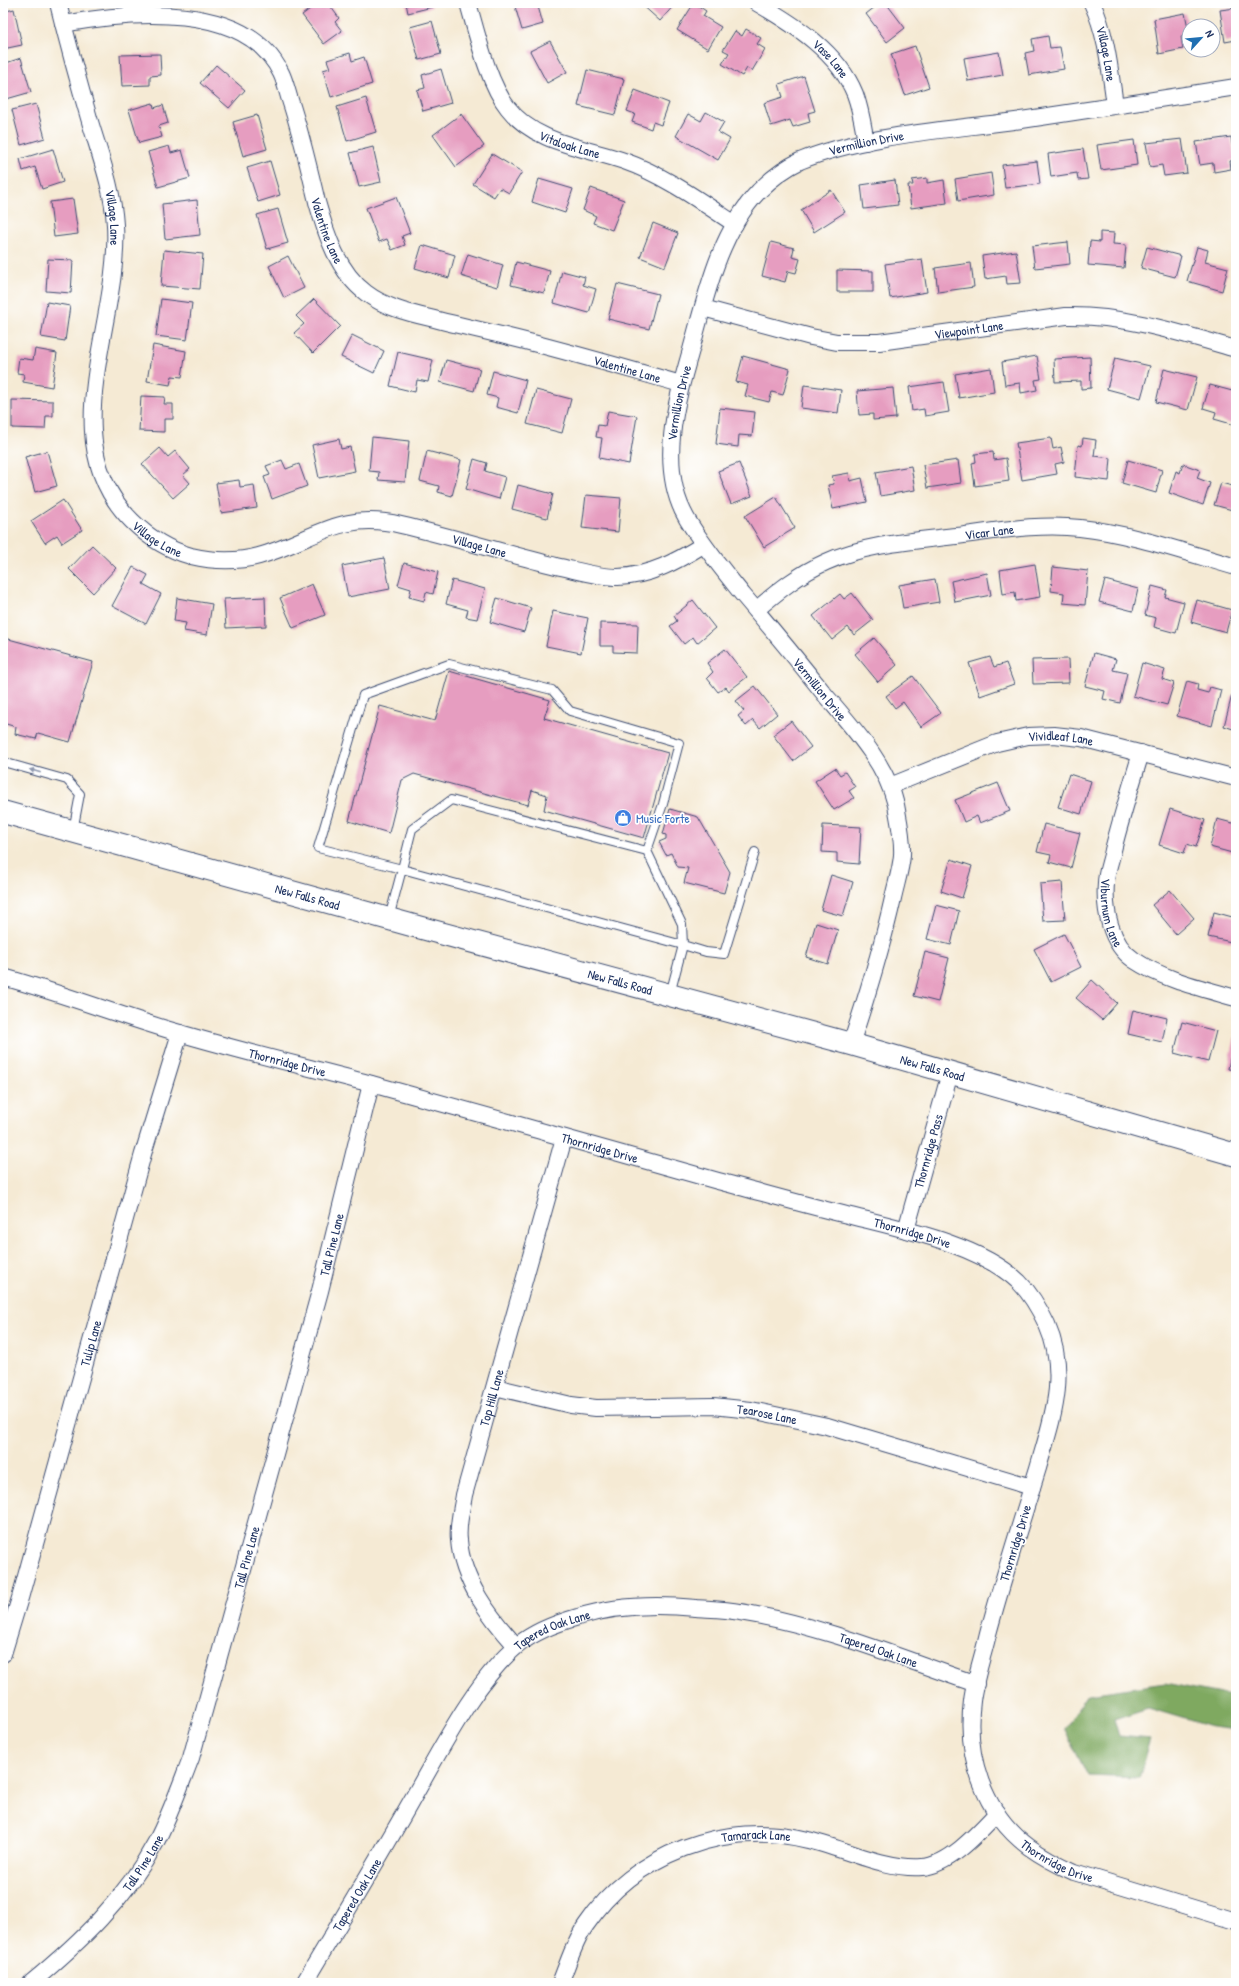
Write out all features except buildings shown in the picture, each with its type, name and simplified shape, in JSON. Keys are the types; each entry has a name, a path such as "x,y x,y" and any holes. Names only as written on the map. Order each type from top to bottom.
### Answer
{"main road":[{"name":"New Falls Road","path":"3,812 389,919 851,1044 1236,1155"}],"street":[{"name":"Village Lane","path":"58,3 108,181 115,226 111,294 93,398 92,437 101,476 109,493 123,512 140,529 162,544 191,556 215,560 237,560 259,556 326,528 345,523 363,521 395,523 545,563 593,574 617,577 655,570 678,560 703,545"},
{"name":"Vitaloak Lane","path":"468,3 486,62 498,93 516,118 529,128 548,138 624,161 658,177 735,224"},
{"name":"Vase Lane","path":"757,3 815,42 837,65 845,76 854,94 861,113 866,142"},
{"name":"Village Lane","path":"1092,3 1106,47 1115,105"},
{"name":"Valentine Lane","path":"63,24 129,14 160,14 202,19 223,24 242,33 257,42 269,54 281,73 297,121 323,222 336,254 348,275 366,293 401,310 550,347 681,384"},
{"name":"Vermillion Drive","path":"851,1044 871,983 902,856 901,833 890,786 886,775 873,755 839,711 703,545 684,514 677,495 672,466 672,437 676,406 703,308 720,255 735,224 745,208 760,190 791,166 829,152 866,142 1236,87"},
{"name":"Viewpoint Lane","path":"703,308 811,337 837,342 879,342 1066,316 1083,316 1110,318 1152,326 1236,349"},
{"name":"Vicar Lane","path":"756,610 797,578 827,562 865,550 907,542 1009,529 1055,526 1081,528 1119,535 1236,567"},
{"name":"Vividleaf Lane","path":"890,786 990,745 1028,736 1054,735 1081,738 1236,778"},
{"name":"Viburnum Lane","path":"1141,754 1106,881 1106,905 1109,922 1118,942 1133,960 1156,973 1174,980 1236,998"},
{"name":"Thornridge Drive","path":"3,977 180,1033 371,1084 788,1200 942,1240 1000,1268 1019,1282 1030,1295 1042,1314 1051,1336 1057,1358 1059,1376 1051,1423 995,1608 972,1704 971,1736 974,1764 980,1783 997,1813 1016,1836 1029,1847 1053,1862 1074,1872 1236,1921"},
{"name":"Tulip Lane","path":"3,1654 20,1598 143,1154 180,1033"},
{"name":"Thornridge Pass","path":"906,1230 950,1073"},
{"name":"Tall Pine Lane","path":"31,1983 69,1951 102,1919 123,1894 156,1842 173,1806 191,1758 320,1291 371,1084"},
{"name":"Top Hill Lane","path":"516,1646 486,1608 472,1585 461,1557 458,1539 464,1495 564,1138"},
{"name":"Tearose Lane","path":"495,1387 571,1405 596,1408 713,1406 751,1410 827,1426 1032,1487"},
{"name":"Tapered Oak Lane","path":"304,1983 450,1735 479,1689 516,1646 527,1638 559,1623 596,1612 631,1606 675,1606 738,1611 781,1620 853,1641 976,1684"},
{"name":"Tamarack Lane","path":"560,1983 578,1939 586,1925 604,1902 635,1873 672,1853 698,1843 727,1836 754,1833 779,1834 808,1839 878,1861 904,1866 922,1867 936,1864 948,1858 977,1834 997,1813"}],"lane":[{"path":"670,995 683,945 682,924 648,851 663,804 679,743 570,711 552,690 449,664 363,695 318,848 402,869 683,945 706,952 724,954 755,852"},
{"path":"3,762 67,780 80,794 72,831"},
{"path":"389,919 412,829 451,800 648,851"}],"green space":[{"path":"1165,1683 1236,1697 1236,1730 1212,1727 1148,1708 1114,1719 1119,1736 1151,1739 1139,1778 1088,1776 1064,1729 1088,1694"}],"place":[{"name":"Music Forte","path":"623,818"}]}
